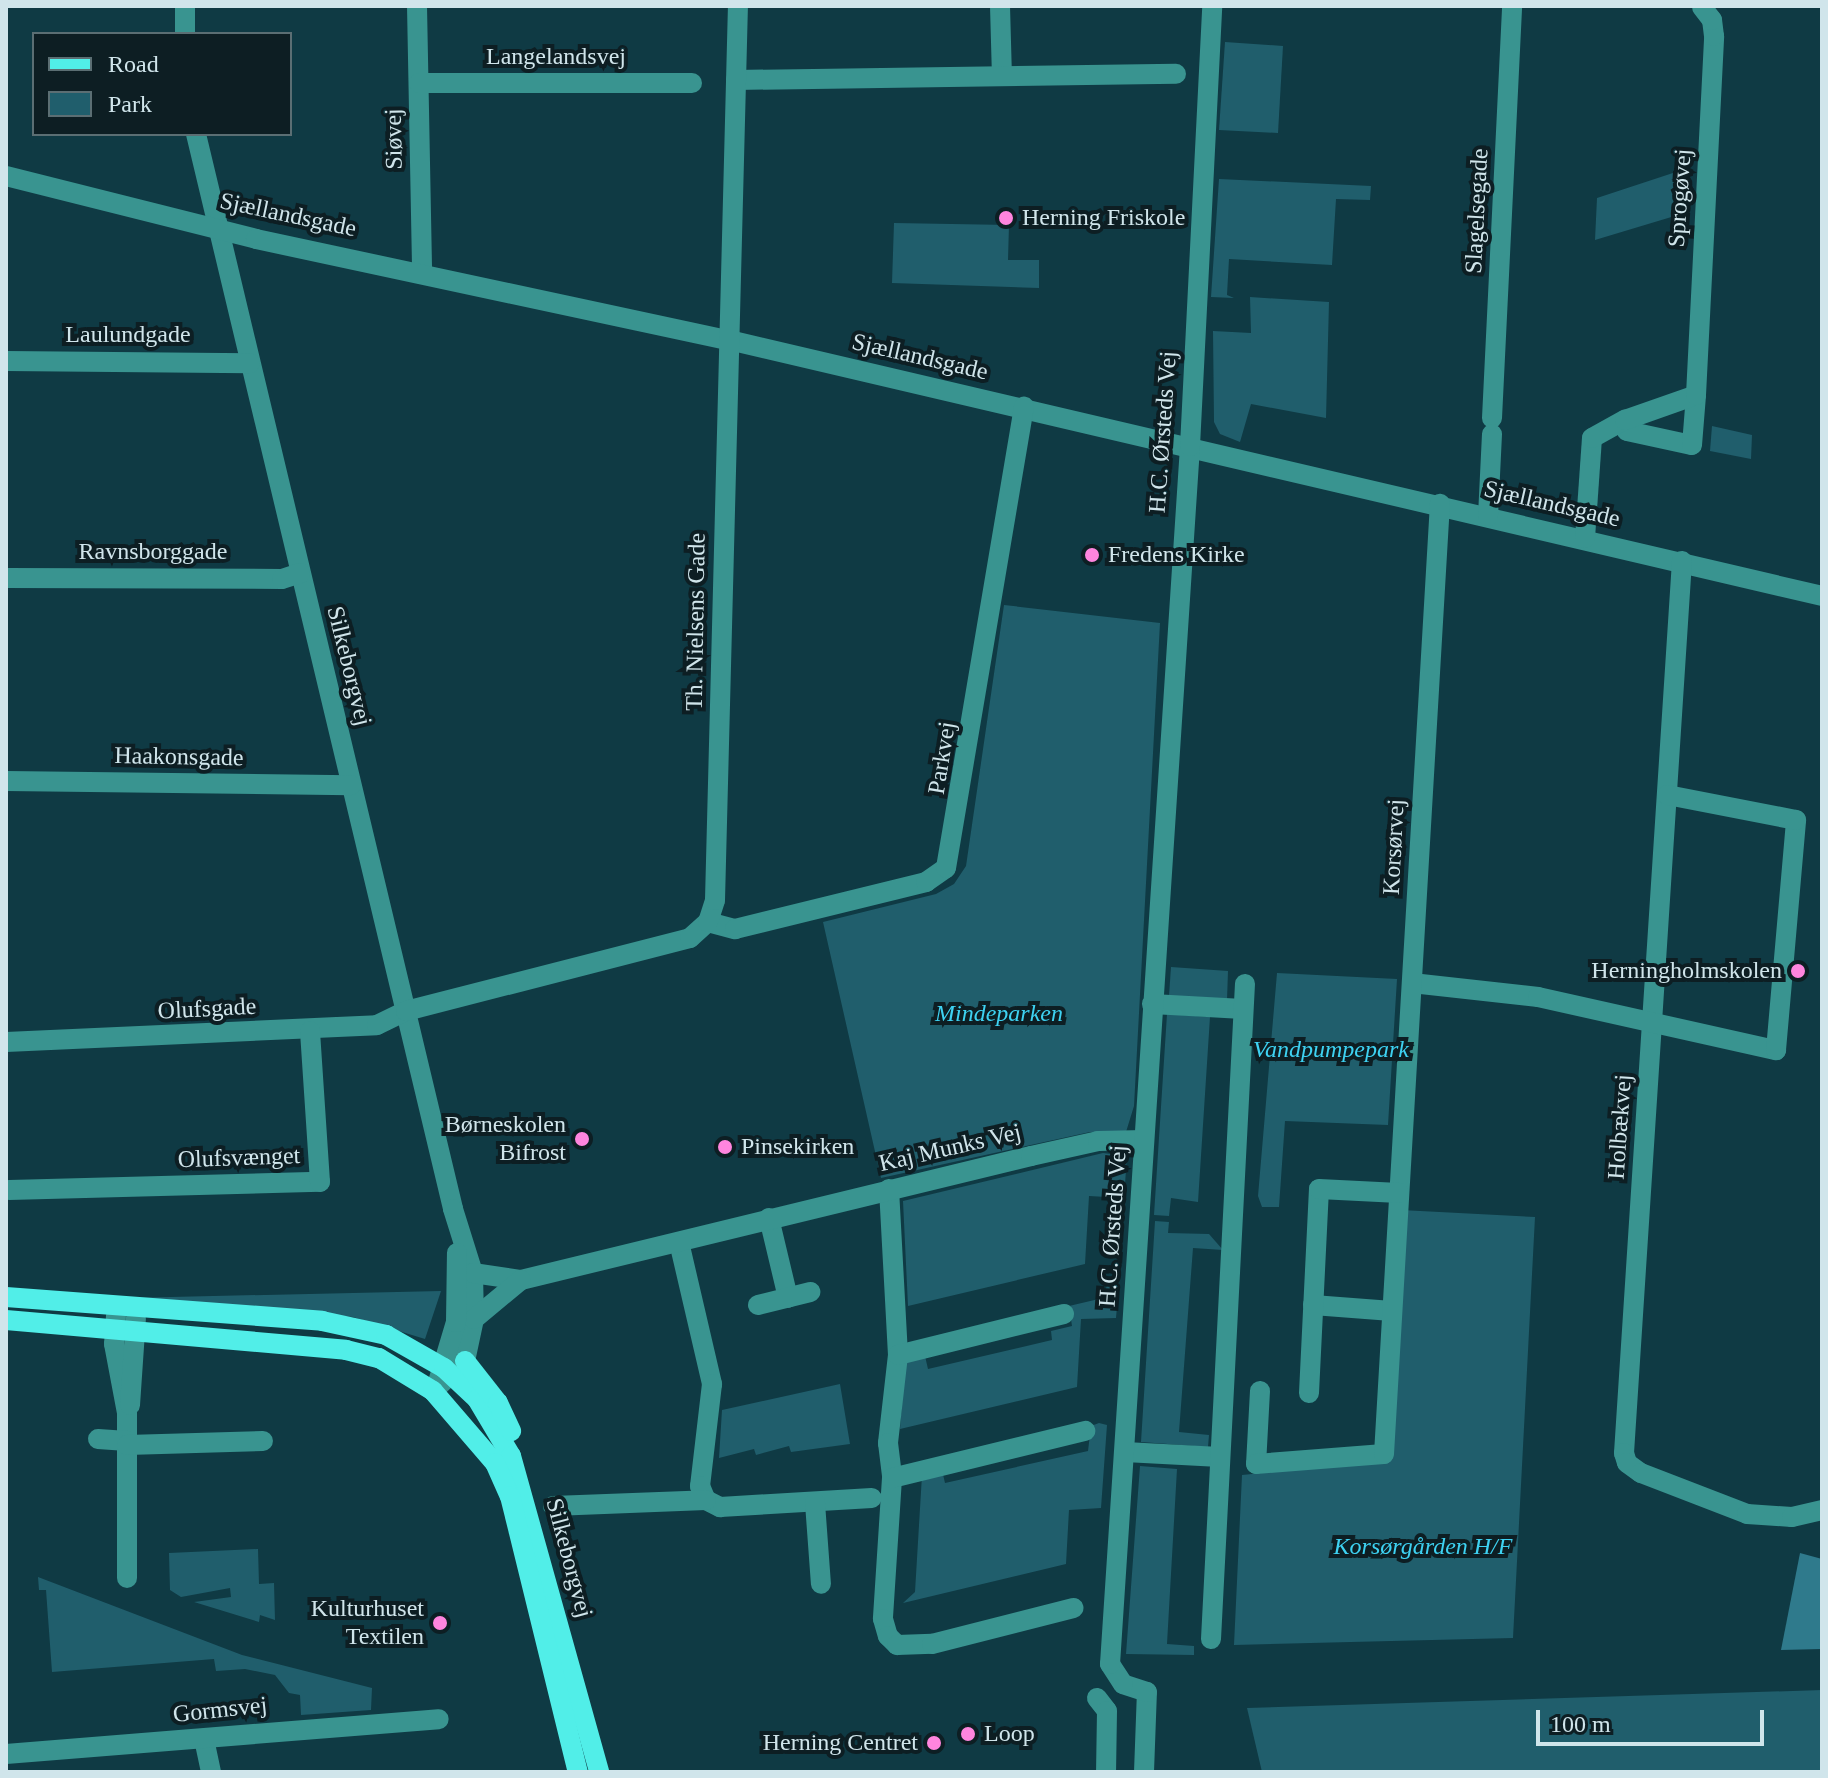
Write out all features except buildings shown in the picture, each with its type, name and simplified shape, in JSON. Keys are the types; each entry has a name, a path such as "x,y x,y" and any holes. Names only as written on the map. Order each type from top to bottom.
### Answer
{"main road":[{"name":"Silkeborgvej","path":"6,1300 322,1321 386,1335 454,1368 509,1426 599,1772"},
{"name":"Silkeborgvej","path":"6,1300 126,1325 346,1350 379,1358 433,1391 495,1463 510,1496 578,1772"},
{"name":"Silkeborgvej","path":"6,1320 296,1327 322,1321"}],"street":[{"path":"185,6 185,32"},
{"name":"Siøvej","path":"417,6 422,271"},
{"name":"Th. Nielsens Gade","path":"708,922 715,900 738,6"},
{"path":"1000,6 1002,76"},
{"name":"H.C. Ørsteds Vej","path":"1144,1772 1147,1692 1123,1684 1110,1664 1190,446 1212,6"},
{"name":"Slagelsegade","path":"1488,516 1512,6"},
{"name":"Sprogøvej","path":"1625,420 1627,431 1692,445 1714,36 1712,20 1702,7"},
{"path":"736,80 1176,74"},
{"name":"Langelandsvej","path":"419,83 692,83"},
{"name":"Silkeborgvej","path":"196,136 453,1209 473,1273 474,1319 454,1368 433,1391"},
{"name":"Sjællandsgade","path":"6,176 216,227 1024,407 1822,596"},
{"name":"Laulundgade","path":"6,361 250,363"},
{"path":"1585,538 1592,438 1625,420 1696,395"},
{"name":"Parkvej","path":"708,922 735,929 926,882 946,868 1024,407"},
{"name":"Korsørvej","path":"1260,1391 1256,1464 1384,1454 1440,504"},
{"name":"Holbækvej","path":"1682,561 1627,1463 1747,1514 1782,1517 1822,1510"},
{"name":"Ravnsborggade","path":"6,578 282,579 300,573"},
{"name":"Haakonsgade","path":"6,781 351,785"},
{"path":"1412,983 1538,997 1776,1050 1796,820 1667,795"},
{"path":"406,1011 690,938 708,922"},
{"path":"1211,1639 1245,984"},
{"path":"1152,1004 1243,1009"},
{"name":"Olufsgade","path":"6,1042 310,1031 377,1025 406,1011"},
{"name":"Olufsvænget","path":"9,1190 320,1182 310,1031"},
{"name":"Kaj Munks Vej","path":"473,1273 521,1280 1098,1141 1144,1140"},
{"path":"889,1189 898,1355 888,1443 892,1478 883,1619 897,1645 932,1644 1073,1608"},
{"path":"1309,1393 1319,1189 1399,1193"},
{"name":"Silkeborgvej","path":"453,1209 460,1292 454,1368"},
{"path":"769,1218 788,1298"},
{"path":"679,1242 712,1384 700,1486 706,1500"},
{"name":"Kaj Munks Vej","path":"474,1319 521,1280"},
{"path":"758,1305 810,1292"},
{"path":"1313,1305 1392,1311"},
{"name":"H.C. Ørsteds Vej","path":"898,1355 1064,1314"},
{"path":"126,1325 127,1578"},
{"path":"892,1478 1085,1431"},
{"path":"98,1439 127,1443 263,1441"},
{"path":"1125,1452 1220,1457"},
{"path":"553,1506 706,1500 720,1507 872,1498"},
{"path":"815,1503 821,1584"},
{"path":"1097,1698 1107,1711 1106,1772"},
{"name":"Gormsvej","path":"6,1754 439,1719"},
{"path":"204,1739 211,1772"}],"green space":[{"path":"1225,42 1283,46 1278,133 1219,130"},
{"path":"1679,171 1682,210 1688,212 1595,240 1597,198"},
{"path":"1219,179 1371,186 1370,200 1336,199 1332,265 1229,259 1227,295 1234,298 1211,297"},
{"path":"894,223 1009,225 1008,260 1039,260 1039,288 892,283"},
{"path":"1250,297 1329,302 1326,418 1251,404 1240,442 1220,434 1214,422 1213,331 1251,333"},
{"path":"1712,426 1752,435 1751,459 1710,451"},
{"name":"Mindeparken","path":"1004,605 1160,623 1134,1106 1126,1132 1090,1132 881,1178 823,922 936,894 954,884 966,866"},
{"path":"1171,967 1228,971 1227,1000 1169,996"},
{"name":"Vandpumpepark","path":"1277,973 1397,979 1388,1125 1285,1121 1279,1207 1262,1207 1258,1196"},
{"path":"1167,1014 1210,1017 1198,1202 1171,1198 1169,1216 1154,1215"},
{"path":"1103,1153 1127,1156 1124,1198 1089,1196 1085,1264 908,1306 903,1201"},
{"name":"Korsørgården H/F","path":"1401,1210 1535,1217 1513,1638 1234,1645 1242,1475 1390,1460"},
{"path":"1155,1221 1169,1222 1168,1233 1209,1234 1223,1250 1193,1248 1179,1432 1209,1435 1208,1447 1141,1442"},
{"path":"1108,1282 1119,1283 1116,1318 1081,1319 1077,1387 900,1429 905,1362 925,1356 928,1369 1052,1340 1051,1331 1072,1326 1069,1306 1103,1298"},
{"path":"441,1291 425,1339 353,1317 127,1298"},
{"path":"840,1384 850,1444 791,1452 789,1446 756,1455 754,1449 719,1458 722,1410"},
{"path":"1099,1423 1107,1425 1101,1508 1069,1510 1066,1564 903,1603 915,1592 922,1475 942,1470 945,1483 1088,1451 1091,1426"},
{"path":"1140,1466 1177,1469 1167,1644 1194,1646 1194,1655 1126,1654"},
{"path":"258,1549 259,1584 274,1583 275,1620 260,1615 259,1622 194,1602 231,1597 230,1588 181,1597 170,1590 169,1553"},
{"path":"38,1577 242,1655 372,1688 371,1710 301,1715 300,1695 289,1693 275,1675 245,1669 216,1671 214,1659 52,1672 46,1590 39,1590"},
{"path":"1822,1690 1822,1772 1262,1772 1247,1708"}],"shaded area":[{"path":"1800,1553 1822,1559 1822,1649 1781,1650"}],"place":[{"name":"Herning Friskole","path":"1006,218"},
{"name":"Fredens Kirke","path":"1092,555"},
{"name":"Herningholmskolen","path":"1798,971"},
{"name":"Børneskolen Bifrost","path":"582,1139"},
{"name":"Pinsekirken","path":"725,1147"},
{"name":"Kulturhuset Textilen","path":"440,1623"},
{"name":"Loop","path":"968,1734"},
{"name":"Herning Centret","path":"934,1743"}]}
